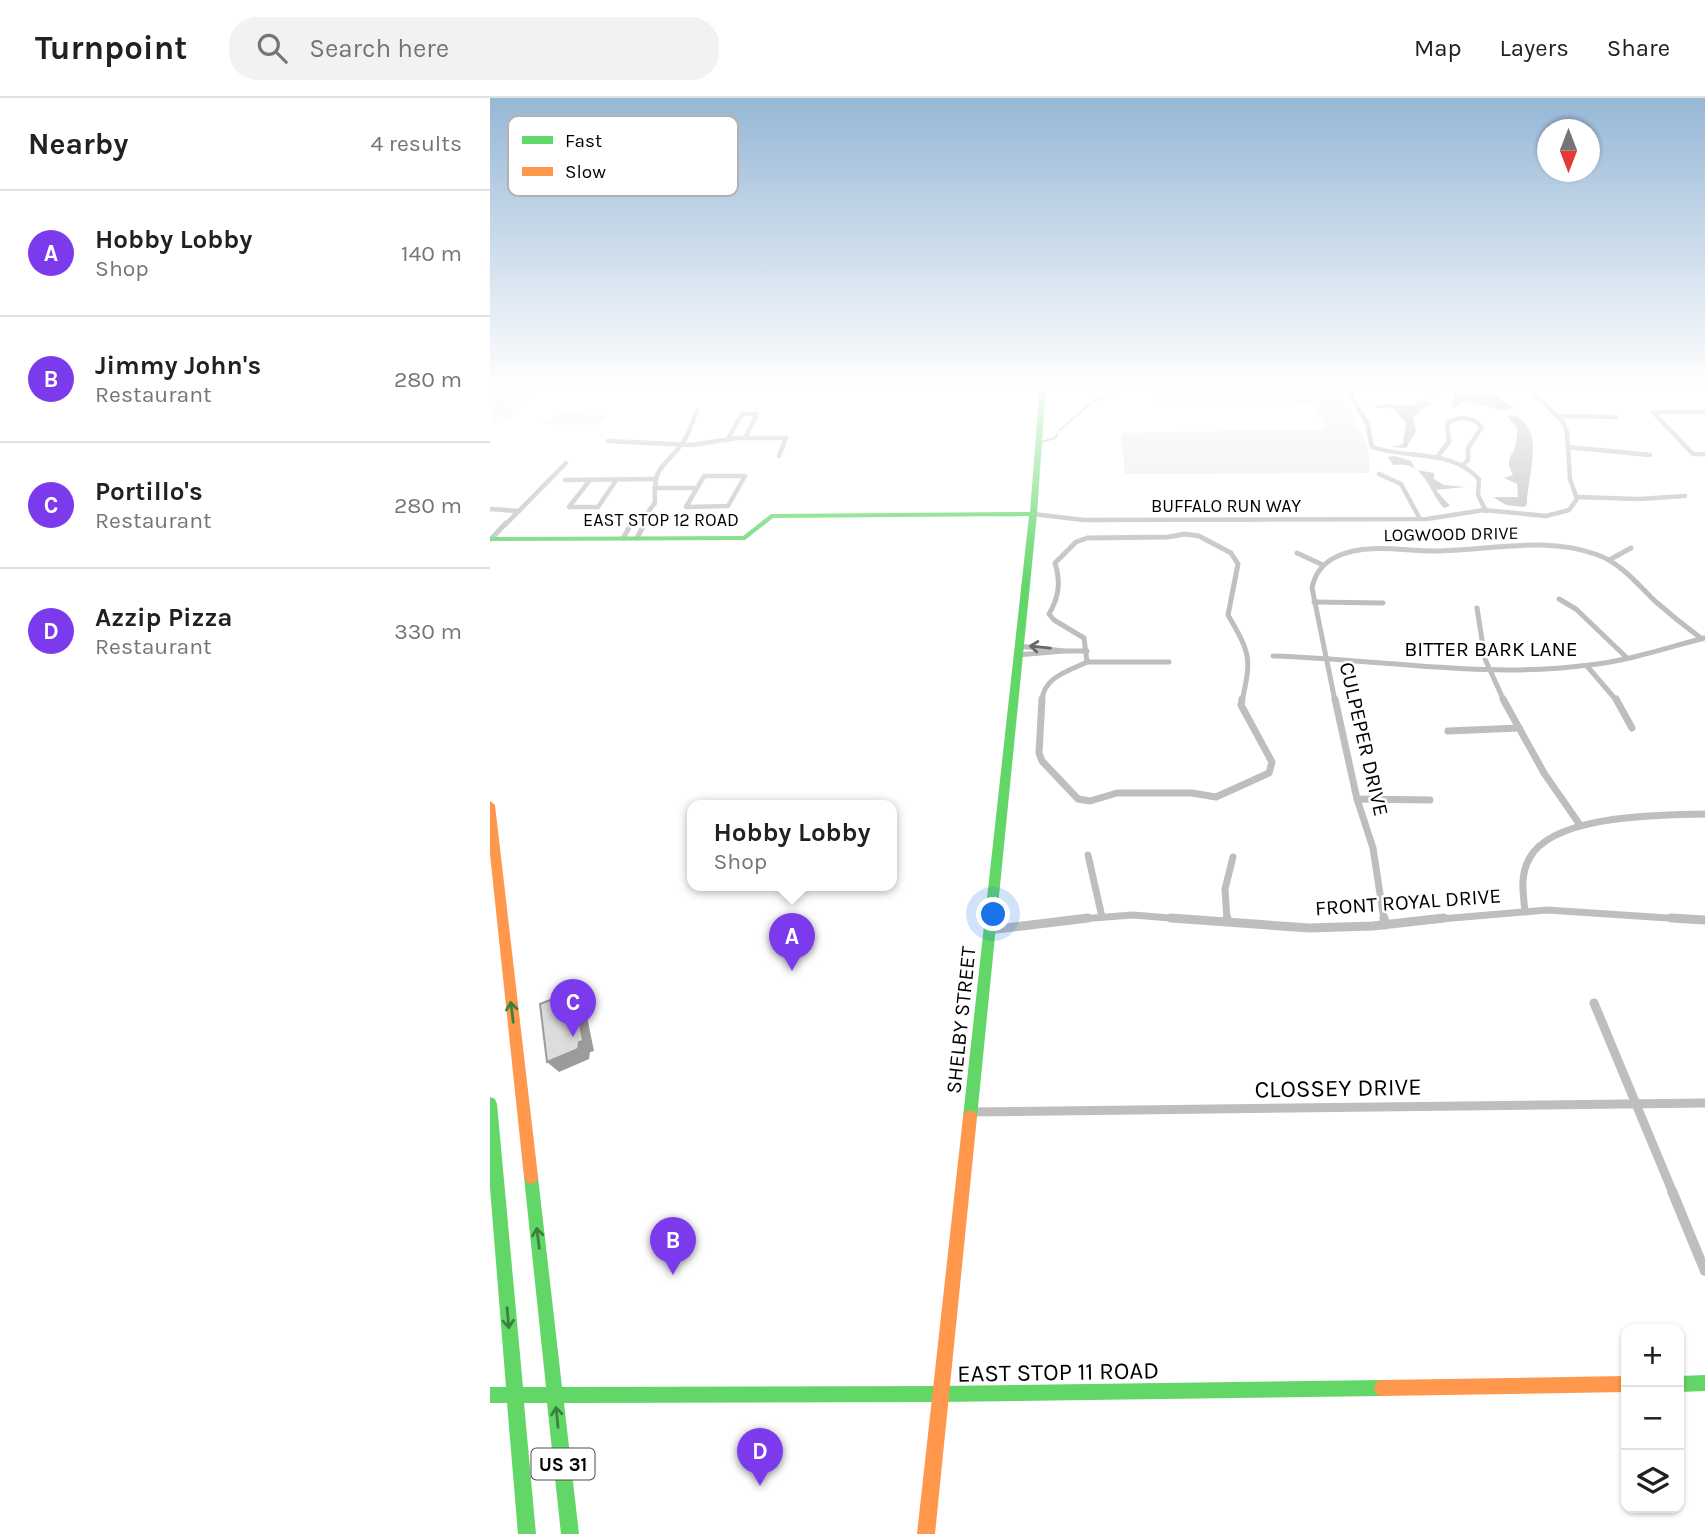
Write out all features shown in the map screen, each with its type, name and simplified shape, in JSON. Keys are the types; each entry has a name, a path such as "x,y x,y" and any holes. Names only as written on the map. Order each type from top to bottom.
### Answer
{"street":[{"path":"623,538 634,521 644,517 655,503 654,479 662,463 675,451"},
{"path":"779,456 781,451"},
{"name":"SHELBY STREET","path":"926,1534 1038,451"},
{"path":"1394,451 1437,457 1463,465 1479,479 1478,496 1486,510"},
{"path":"1437,457 1445,451"},
{"path":"1463,465 1468,460 1468,451"},
{"path":"1568,451 1570,480 1577,496 1639,499 1685,496"},
{"path":"1609,451 1650,455"},
{"path":"491,539 566,463"},
{"path":"1379,474 1401,482 1420,519"},
{"path":"704,476 745,476 728,506 686,507 697,488 704,476"},
{"path":"590,480 569,508 598,507 617,479"},
{"path":"565,480 654,479"},
{"path":"654,488 697,488"},
{"name":"BUFFALO RUN WAY","path":"1033,514 1084,520 1420,519 1486,510 1541,516 1571,509 1577,496"},
{"path":"490,509 519,511"},
{"name":"EAST STOP 12 ROAD","path":"491,539 745,538 755,534 762,522 771,516 1033,514"},
{"path":"637,538 646,521 644,517"},
{"path":"1087,662 1084,638 1049,615 1058,599 1058,573 1055,563 1079,540 1095,537 1168,537 1190,534 1199,536 1237,559 1228,614 1246,646 1250,665 1241,705 1271,760 1272,768 1266,776 1216,797 1192,793 1117,793 1084,802 1053,773 1039,754 1043,691 1055,677 1087,662 1169,662"},
{"name":"LOGWOOD DRIVE","path":"1323,565 1347,553 1371,549 1436,551 1553,546 1581,550 1623,568 1654,601 1703,638"},
{"path":"1609,560 1631,548"},
{"path":"1297,553 1323,565"},
{"name":"CULPEPER DRIVE","path":"1323,565 1312,581 1314,601 1357,799 1373,848 1385,925"},
{"path":"1559,599 1576,609 1626,657"},
{"path":"1314,601 1383,603"},
{"path":"1477,608 1488,667 1551,784 1580,825"},
{"name":"BITTER BARK LANE","path":"1273,656 1407,665 1557,668 1587,666 1703,638"},
{"path":"1017,650 1087,651"},
{"path":"1587,666 1616,698 1632,728"},
{"path":"1448,731 1519,728"},
{"path":"1357,799 1430,800"},
{"name":"US 31","path":"490,805 570,1534"},
{"path":"1525,911 1522,878 1531,856 1546,842 1580,825 1626,816 1705,814"},
{"path":"1087,855 1102,917"},
{"path":"1227,921 1225,889 1233,857"},
{"name":"FRONT ROYAL DRIVE","path":"989,930 1102,917 1171,916 1309,928 1385,925 1525,911 1578,911 1705,920"},
{"path":"1594,1003 1705,1271"},
{"name":"CLOSSEY DRIVE","path":"971,1112 1705,1103"},
{"name":"US 31","path":"490,1104 527,1534"},
{"path":"1684,1384 1705,1383"},
{"name":"EAST STOP 11 ROAD","path":"490,1395 939,1394 1621,1384"}],"shaded area":[{"path":"1123,451 1368,451 1370,473 1125,474"},
{"path":"1513,451 1533,451 1527,504 1524,507 1506,505 1493,497 1518,497 1517,484 1504,478 1513,475 1510,456"},
{"path":"1395,456 1411,461 1415,469 1393,465 1388,457"},
{"path":"1417,470 1434,473 1434,479 1444,485 1465,487 1436,490 1450,506 1444,508"}],"building":[{"path":"574,991 583,1041 579,1042 578,1049 547,1062 540,1004"}],"traffic: fast":[{"path":"970,1117 1038,451"},
{"path":"490,539 745,538 771,516 1033,514"},
{"path":"490,1104 527,1534"},
{"path":"531,1177 570,1534"},
{"path":"1684,1384 1705,1383"},
{"path":"490,1395 939,1394 1382,1388"}],"traffic: slow":[{"path":"490,805 531,1177"},
{"path":"926,1534 970,1117"},
{"path":"1382,1388 1621,1384"}],"place":[{"name":"Hobby Lobby","path":"792,971"},
{"name":"Portillo's","path":"573,1037"},
{"name":"Jimmy John's","path":"673,1275"},
{"name":"Azzip Pizza","path":"760,1486"}]}
